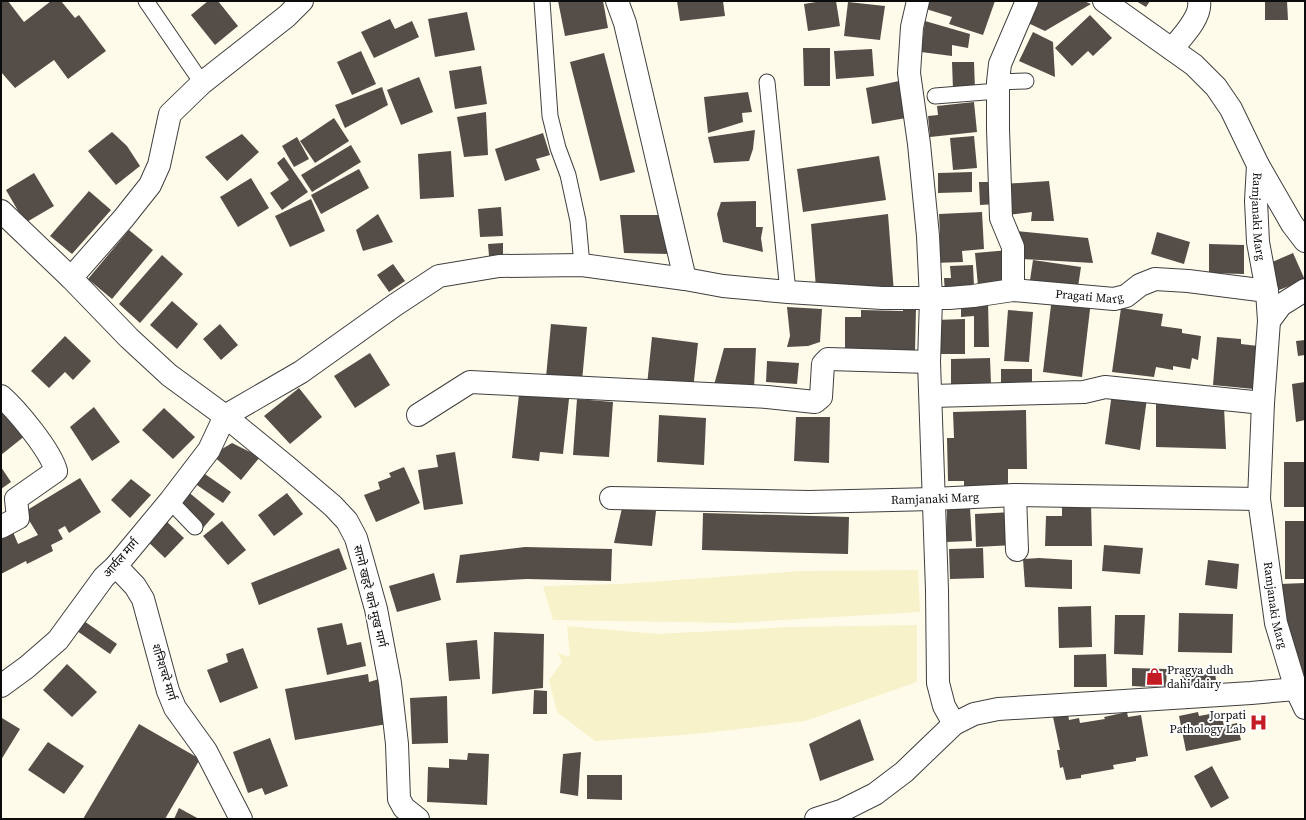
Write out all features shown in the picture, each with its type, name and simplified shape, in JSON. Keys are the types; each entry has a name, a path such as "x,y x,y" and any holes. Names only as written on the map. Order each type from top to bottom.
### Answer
{"street":[{"path":"71,278 123,219 150,185 159,165 170,114 202,83 287,16 302,1"},
{"path":"617,1 625,23 686,279"},
{"path":"918,1 912,27 909,73 919,144 928,236 931,299 929,362 938,683 944,706 954,724"},
{"path":"1013,290 1013,248 1001,218 998,87 1000,64 1027,1"},
{"name":"Ramjanaki Marg","path":"1104,1 1194,65 1216,87 1231,109 1258,165 1256,201 1258,242 1267,291 1269,321 1263,403 1259,499 1276,623 1296,689 1305,708"},
{"path":"1172,49 1194,21 1200,5 1199,1"},
{"path":"1258,165 1292,224 1305,241"},
{"name":"सानो खहरे थाने मुख मार्ग","path":"1,211 71,278 129,338 169,375 225,416 286,466 333,506 347,521 356,538 376,609 390,683 397,744 399,799 411,813"},
{"name":"Pragati Marg","path":"225,416 301,372 395,305 439,276 499,266 582,265 686,279 723,286 882,298 931,299 973,296 1013,290 1114,299 1126,296 1140,285 1155,279 1188,281 1267,291"},
{"path":"1269,321 1281,305 1305,290"},
{"path":"418,415 470,382 766,397 815,402 821,397 823,364 828,359 929,362"},
{"path":"931,396 1084,392 1105,387 1263,403"},
{"path":"1,396 13,406 45,449 54,464 56,471 16,499 18,518 1,527"},
{"name":"आर्यल मार्ग","path":"1,686 27,668 58,640 104,577 116,566 170,501 209,450 225,416"},
{"path":"1015,495 1017,550"},
{"name":"Ramjanaki Marg","path":"611,498 809,502 933,499 1015,495 1259,499"},
{"name":"शनिशचरे मार्ग","path":"116,566 135,586 143,599 168,691 173,702 206,751 241,819"},
{"path":"816,819 841,811 876,794 904,772 954,724 974,714 998,709 1296,689"}],"lane":[{"path":"146,1 202,83"},
{"path":"542,1 550,116 558,148 568,175 578,221 582,265"},
{"path":"935,96 998,87 1026,81"},
{"path":"767,82 788,292"},
{"path":"170,501 195,527"}],"shaded area":[{"path":"918,570 920,612 734,623 553,620 543,586 621,584 802,571"},
{"path":"917,625 917,682 805,721 696,734 595,741 557,712 549,680 562,662 558,653 570,657 567,626 658,634 790,627"}],"building":[{"path":"1,1 8,1 24,22 51,1 61,1 75,18 79,15 106,51 68,79 54,60 15,88 1,72"},
{"path":"208,1 218,1 238,26 215,45 191,15"},
{"path":"558,1 603,1 608,28 565,36"},
{"path":"677,1 723,1 725,16 680,21"},
{"path":"822,1 836,1 840,26 808,31 804,4"},
{"path":"928,1 995,1 983,35 949,24 952,17 926,9"},
{"path":"1039,1 1084,1 1091,4 1045,31 1028,23"},
{"path":"1136,1 1150,1 1146,7"},
{"path":"1265,1 1287,1 1288,20 1265,20"},
{"path":"848,2 885,6 880,40 844,36"},
{"path":"467,12 475,50 435,57 428,19"},
{"path":"1090,15 1112,38 1093,56 1088,51 1072,66 1055,48"},
{"path":"390,19 395,29 412,21 419,37 374,58 361,32"},
{"path":"925,21 970,34 968,48 952,45 952,56 921,52"},
{"path":"1033,32 1053,42 1055,77 1019,61"},
{"path":"803,48 830,48 830,86 804,86"},
{"path":"872,49 874,76 836,79 834,51"},
{"path":"361,51 376,84 352,95 337,62"},
{"path":"604,53 635,172 600,181 570,62"},
{"path":"952,62 974,62 975,90 953,90"},
{"path":"481,66 487,104 455,109 449,71"},
{"path":"419,77 433,112 401,125 387,90"},
{"path":"899,81 906,118 872,124 866,88"},
{"path":"382,87 388,105 345,128 335,105"},
{"path":"748,92 752,112 742,113 743,122 708,133 704,97"},
{"path":"974,102 977,132 930,137 928,116 938,115 937,106"},
{"path":"486,112 488,155 464,157 457,117"},
{"path":"334,118 349,141 315,163 300,141"},
{"path":"755,130 753,149 749,161 714,163 708,137"},
{"path":"112,132 127,146 140,166 116,185 88,151"},
{"path":"543,133 550,155 536,159 540,170 505,181 495,149"},
{"path":"242,134 259,152 227,181 205,157"},
{"path":"974,136 977,168 953,170 950,138"},
{"path":"297,137 309,159 294,167 282,146"},
{"path":"351,145 361,162 312,192 301,175"},
{"path":"451,151 454,197 420,199 418,154"},
{"path":"879,156 886,200 803,212 797,169"},
{"path":"284,157 308,192 282,210 270,193 289,180 277,163"},
{"path":"359,169 369,188 321,214 311,195"},
{"path":"972,172 972,192 938,193 938,173"},
{"path":"34,173 54,206 25,223 6,190"},
{"path":"251,178 269,208 238,227 220,197"},
{"path":"1049,181 1054,221 1031,221 1032,212 1007,215 1003,184"},
{"path":"979,182 996,182 997,204 980,205"},
{"path":"89,191 111,210 72,254 50,236"},
{"path":"311,199 325,231 290,247 275,216"},
{"path":"756,201 756,227 763,227 761,238 763,252 723,242 717,214 721,202"},
{"path":"501,207 503,236 480,237 478,209"},
{"path":"982,212 984,249 962,251 963,262 934,263 932,236 940,236 939,214"},
{"path":"378,214 393,242 363,251 356,230"},
{"path":"888,214 894,293 816,288 811,224"},
{"path":"620,215 665,215 669,254 624,253"},
{"path":"129,230 153,250 112,299 88,279"},
{"path":"1016,231 1088,238 1093,263 1022,259"},
{"path":"1157,232 1190,242 1184,264 1151,254"},
{"path":"503,243 503,255 489,256 488,244"},
{"path":"1209,244 1244,245 1244,274 1209,273"},
{"path":"1009,250 1011,284 978,286 975,253"},
{"path":"1293,253 1305,280 1279,290 1268,264"},
{"path":"162,255 183,274 140,323 119,304"},
{"path":"1033,260 1081,267 1078,287 1030,280"},
{"path":"393,264 405,281 389,292 377,275"},
{"path":"973,265 974,286 945,295 944,278 951,278 950,266"},
{"path":"1052,297 1091,301 1082,377 1043,372"},
{"path":"988,299 989,347 974,347 974,316 961,317 961,300"},
{"path":"172,301 198,324 177,349 150,325"},
{"path":"787,307 822,309 820,342 808,346 787,347 790,336"},
{"path":"903,308 916,308 915,353 845,352 845,317 861,317 861,310 903,311"},
{"path":"1121,308 1163,314 1161,326 1182,329 1182,333 1201,336 1198,360 1192,358 1190,369 1173,366 1173,370 1156,367 1154,377 1112,372"},
{"path":"1008,310 1033,312 1029,362 1004,361"},
{"path":"965,319 965,354 935,354 935,320"},
{"path":"220,324 238,345 221,360 203,339"},
{"path":"551,324 587,327 582,381 546,377"},
{"path":"65,336 91,361 73,380 65,372 49,388 31,371"},
{"path":"652,337 698,343 693,390 647,385"},
{"path":"1217,337 1241,339 1241,344 1258,346 1254,389 1213,385"},
{"path":"1305,340 1305,355 1298,356 1296,341"},
{"path":"724,348 756,348 754,388 714,385"},
{"path":"370,353 390,385 355,408 334,376"},
{"path":"990,358 991,384 951,387 951,359"},
{"path":"767,361 799,363 797,384 766,382"},
{"path":"1001,369 1032,369 1032,386 1001,387"},
{"path":"1305,382 1305,420 1296,422 1292,384"},
{"path":"299,388 322,417 290,444 264,416"},
{"path":"1112,393 1147,398 1140,450 1105,444"},
{"path":"519,394 569,399 563,454 540,452 539,461 512,458"},
{"path":"577,399 613,402 609,457 573,455"},
{"path":"1156,401 1224,407 1226,449 1156,447"},
{"path":"94,407 120,442 92,461 70,427"},
{"path":"164,408 195,437 173,459 142,430"},
{"path":"6,410 26,435 1,455 1,414"},
{"path":"1026,410 1027,469 1008,469 1008,485 964,488 964,481 948,481 947,438 954,438 953,412"},
{"path":"659,415 706,418 704,465 657,462"},
{"path":"796,417 830,417 829,463 794,461"},
{"path":"232,443 260,457 241,480 212,455"},
{"path":"455,452 463,504 424,510 418,470 438,467 436,455"},
{"path":"1284,462 1305,462 1305,507 1284,507"},
{"path":"1,467 11,482 1,489"},
{"path":"404,467 420,503 376,522 364,495 380,489 378,482 391,477 389,473"},
{"path":"202,472 231,492 223,503 194,483"},
{"path":"80,478 101,512 69,533 65,526 58,530 63,539 51,545 53,551 27,564 26,561 1,574 1,538 13,532 18,544 38,535 24,512"},
{"path":"131,479 151,495 130,518 111,500"},
{"path":"186,490 215,514 203,528 175,503"},
{"path":"287,493 303,514 274,536 258,515"},
{"path":"1062,503 1091,503 1092,546 1045,546 1046,516 1062,516"},
{"path":"622,508 656,511 652,546 614,543"},
{"path":"970,508 972,541 946,542 947,509"},
{"path":"1013,512 1014,545 976,547 975,514"},
{"path":"703,513 849,517 848,554 702,550"},
{"path":"163,518 184,538 165,558 144,538"},
{"path":"222,521 246,550 228,565 203,536"},
{"path":"1285,521 1305,521 1305,579 1285,579"},
{"path":"1104,545 1143,548 1140,574 1102,571"},
{"path":"525,547 612,549 611,581 527,579 456,583 460,555"},
{"path":"339,548 347,569 259,605 251,583"},
{"path":"983,548 984,578 950,579 949,549"},
{"path":"1039,558 1072,560 1072,589 1025,587 1023,559"},
{"path":"1208,560 1239,564 1237,589 1205,585"},
{"path":"434,573 441,600 397,612 389,586"},
{"path":"1305,583 1305,680 1290,642 1280,584"},
{"path":"1091,606 1092,647 1059,648 1058,607"},
{"path":"1179,613 1233,614 1232,653 1178,652"},
{"path":"1115,615 1145,615 1143,655 1114,654"},
{"path":"84,621 117,644 110,654 77,631"},
{"path":"342,623 347,645 361,642 366,666 327,675 317,628"},
{"path":"494,632 544,634 543,688 492,694"},
{"path":"477,640 480,679 449,681 446,643"},
{"path":"243,648 258,688 220,703 207,670 228,662 226,654"},
{"path":"1106,654 1107,687 1074,687 1074,655"},
{"path":"67,664 97,692 72,717 43,690"},
{"path":"1132,668 1167,669 1166,688 1132,686"},
{"path":"1215,672 1217,690 1184,694 1182,675"},
{"path":"368,674 369,682 379,679 387,724 295,740 285,689"},
{"path":"534,690 547,691 547,714 533,714"},
{"path":"447,696 448,743 412,744 410,698"},
{"path":"1127,712 1128,717 1141,715 1148,756 1136,758 1136,761 1113,765 1114,769 1081,775 1081,778 1066,780 1063,767 1060,768 1057,750 1060,750 1053,717 1068,714 1069,720 1079,718 1080,723 1105,719 1104,717"},
{"path":"1198,712 1199,716 1221,712 1224,726 1237,723 1241,740 1186,751 1179,716"},
{"path":"2,718 20,729 1,760 1,719"},
{"path":"860,719 874,760 820,781 809,744"},
{"path":"139,724 200,759 165,819 83,819"},
{"path":"270,738 288,786 265,795 262,788 248,793 233,752"},
{"path":"48,742 84,766 64,794 28,770"},
{"path":"581,752 578,796 560,793 563,754"},
{"path":"468,753 489,754 487,805 427,802 428,767 449,768 449,759 467,760"},
{"path":"1212,766 1229,798 1211,808 1194,776"},
{"path":"587,775 622,775 622,800 587,799"},
{"path":"179,808 199,819 174,819"}],"place":[{"name":"Pragya dudh dahi dairy","path":"1154,677"},
{"name":"Jorpati Pathology Lab","path":"1259,722"}]}
